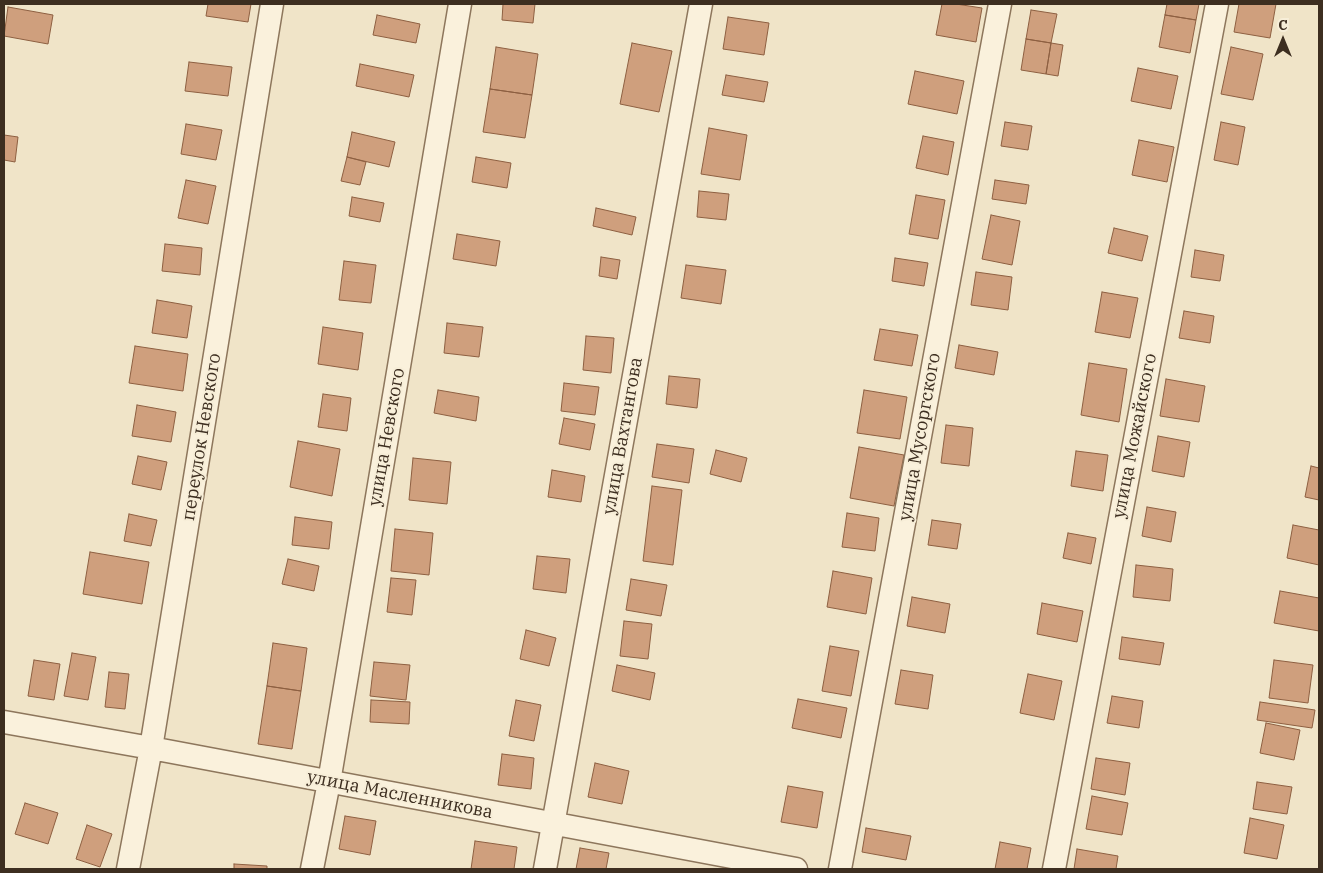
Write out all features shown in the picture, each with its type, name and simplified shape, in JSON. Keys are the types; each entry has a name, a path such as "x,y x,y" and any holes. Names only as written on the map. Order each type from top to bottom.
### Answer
{"street":[{"name":"переулок Невского","path":"128,869 151,748 272,4"},
{"name":"улица Невского","path":"312,869 329,782 460,4"},
{"name":"улица Вахтангова","path":"545,869 701,4"},
{"name":"улица Мусоргского","path":"840,869 1000,4"},
{"name":"улица Можайского","path":"1054,869 1217,4"},
{"name":"улица Масленникова","path":"4,722 796,869"}],"building":[{"path":"208,4 251,4 248,22 206,16"},
{"path":"503,4 535,4 533,23 502,20"},
{"path":"942,4 982,8 976,42 936,35"},
{"path":"1167,4 1199,4 1196,20 1165,15"},
{"path":"1239,4 1276,4 1270,38 1234,32"},
{"path":"8,7 53,15 48,44 4,36"},
{"path":"1031,10 1057,14 1051,43 1026,39"},
{"path":"377,15 420,24 416,43 373,35"},
{"path":"1165,15 1196,20 1190,53 1159,47"},
{"path":"728,17 769,23 764,55 723,49"},
{"path":"1026,39 1051,43 1046,74 1021,70"},
{"path":"632,43 672,51 659,112 620,104"},
{"path":"1051,43 1063,45 1058,76 1046,74"},
{"path":"496,47 538,54 532,95 490,89"},
{"path":"1231,47 1263,54 1253,100 1221,94"},
{"path":"189,62 232,67 228,96 185,91"},
{"path":"360,64 414,75 409,97 356,86"},
{"path":"1138,68 1178,76 1171,109 1131,101"},
{"path":"915,71 964,81 957,114 908,104"},
{"path":"726,75 768,82 764,102 722,95"},
{"path":"490,89 532,95 525,138 483,132"},
{"path":"1005,122 1032,126 1028,150 1001,146"},
{"path":"1221,122 1245,127 1238,165 1214,160"},
{"path":"186,124 222,130 216,160 181,154"},
{"path":"709,128 747,135 740,180 701,174"},
{"path":"352,132 395,142 389,167 347,157"},
{"path":"4,135 18,137 15,162 4,160"},
{"path":"923,136 954,142 948,175 916,168"},
{"path":"1139,140 1174,147 1167,182 1132,175"},
{"path":"347,157 366,162 360,185 341,181"},
{"path":"476,157 511,163 507,188 472,182"},
{"path":"186,180 216,186 208,224 178,218"},
{"path":"995,180 1029,185 1026,204 992,199"},
{"path":"699,191 729,194 726,220 697,217"},
{"path":"916,195 945,200 938,239 909,234"},
{"path":"352,197 384,203 380,222 349,216"},
{"path":"596,208 636,217 632,235 593,226"},
{"path":"991,215 1020,221 1012,265 982,259"},
{"path":"1114,228 1148,236 1142,261 1108,253"},
{"path":"457,234 500,241 496,266 453,259"},
{"path":"165,244 202,248 200,275 162,271"},
{"path":"1195,250 1224,255 1220,281 1191,277"},
{"path":"601,257 620,260 617,279 599,276"},
{"path":"895,258 928,263 924,286 892,281"},
{"path":"344,261 376,265 371,303 339,300"},
{"path":"686,265 726,270 721,304 681,298"},
{"path":"976,272 1012,277 1008,310 971,305"},
{"path":"1102,292 1138,298 1130,338 1095,332"},
{"path":"157,300 192,306 187,338 152,333"},
{"path":"1184,311 1214,316 1210,343 1179,338"},
{"path":"447,323 483,327 479,357 444,353"},
{"path":"323,327 363,333 358,370 318,364"},
{"path":"880,329 918,335 912,366 874,360"},
{"path":"586,336 614,338 611,373 583,370"},
{"path":"959,345 998,352 994,375 955,368"},
{"path":"135,346 188,354 183,391 129,383"},
{"path":"1089,363 1127,369 1119,422 1081,415"},
{"path":"669,376 700,379 697,408 666,404"},
{"path":"1166,379 1205,386 1199,422 1160,416"},
{"path":"564,383 599,387 595,415 561,411"},
{"path":"438,390 479,397 476,421 434,413"},
{"path":"864,390 907,397 900,439 857,433"},
{"path":"323,394 351,398 347,431 318,427"},
{"path":"137,405 176,412 171,442 132,436"},
{"path":"564,418 595,424 590,450 559,444"},
{"path":"946,425 973,428 969,466 941,463"},
{"path":"1158,436 1190,442 1184,477 1152,471"},
{"path":"298,441 340,449 332,496 290,487"},
{"path":"657,444 694,449 689,483 652,477"},
{"path":"859,447 904,455 894,506 850,498"},
{"path":"716,450 747,458 741,482 710,474"},
{"path":"1076,451 1108,455 1103,491 1071,486"},
{"path":"138,456 167,462 161,490 132,484"},
{"path":"413,458 451,462 447,504 409,500"},
{"path":"1311,466 1319,468 1319,500 1305,497"},
{"path":"552,470 585,476 581,502 548,497"},
{"path":"652,486 682,490 673,565 643,561"},
{"path":"1147,507 1176,512 1171,542 1142,536"},
{"path":"847,513 879,518 875,551 842,547"},
{"path":"129,514 157,520 151,546 124,541"},
{"path":"295,517 332,522 329,549 292,545"},
{"path":"932,520 961,524 957,549 928,545"},
{"path":"1293,525 1319,530 1319,565 1287,558"},
{"path":"395,529 433,533 429,575 391,571"},
{"path":"1068,533 1096,538 1091,564 1063,558"},
{"path":"90,552 149,562 142,604 83,594"},
{"path":"537,556 570,559 566,593 533,589"},
{"path":"288,559 319,566 314,591 282,584"},
{"path":"1136,565 1173,569 1170,601 1133,597"},
{"path":"833,571 872,578 866,614 827,607"},
{"path":"391,578 416,580 412,615 387,612"},
{"path":"631,579 667,585 661,616 626,610"},
{"path":"1280,591 1319,598 1319,631 1274,623"},
{"path":"912,597 950,604 945,633 907,626"},
{"path":"1042,603 1083,611 1077,642 1037,634"},
{"path":"624,621 652,624 648,659 620,656"},
{"path":"526,630 556,638 549,666 520,659"},
{"path":"1122,637 1164,643 1160,665 1119,659"},
{"path":"273,643 307,648 301,691 267,686"},
{"path":"830,646 859,651 851,696 822,691"},
{"path":"72,653 96,657 88,700 64,696"},
{"path":"34,660 60,664 54,700 28,696"},
{"path":"1274,660 1313,665 1308,703 1269,698"},
{"path":"374,662 410,665 406,700 370,696"},
{"path":"617,665 655,673 650,700 612,691"},
{"path":"901,670 933,675 928,709 895,704"},
{"path":"109,672 129,674 125,709 105,707"},
{"path":"1028,674 1062,681 1054,720 1020,713"},
{"path":"267,686 301,691 292,749 258,744"},
{"path":"1112,696 1143,701 1139,728 1107,723"},
{"path":"798,699 847,708 841,738 792,728"},
{"path":"371,700 410,702 409,724 370,722"},
{"path":"516,700 541,705 534,741 509,736"},
{"path":"1260,702 1315,710 1312,728 1257,720"},
{"path":"1266,723 1300,730 1294,760 1260,753"},
{"path":"502,754 534,758 531,789 498,785"},
{"path":"1096,758 1130,763 1125,795 1091,789"},
{"path":"595,763 629,771 622,804 588,797"},
{"path":"1257,782 1292,787 1287,814 1253,809"},
{"path":"788,786 823,792 817,828 781,822"},
{"path":"1092,796 1128,803 1122,835 1086,829"},
{"path":"25,803 58,813 48,844 15,834"},
{"path":"345,816 376,821 370,855 339,849"},
{"path":"1250,818 1284,825 1277,859 1244,853"},
{"path":"87,825 112,834 100,867 76,859"},
{"path":"866,828 911,836 906,860 862,852"},
{"path":"475,841 517,847 514,869 471,869"},
{"path":"1000,842 1031,848 1027,869 995,869"},
{"path":"580,848 609,853 606,869 576,869"},
{"path":"1077,849 1118,856 1116,869 1074,869"},
{"path":"234,864 267,866 267,869 234,869"}]}
